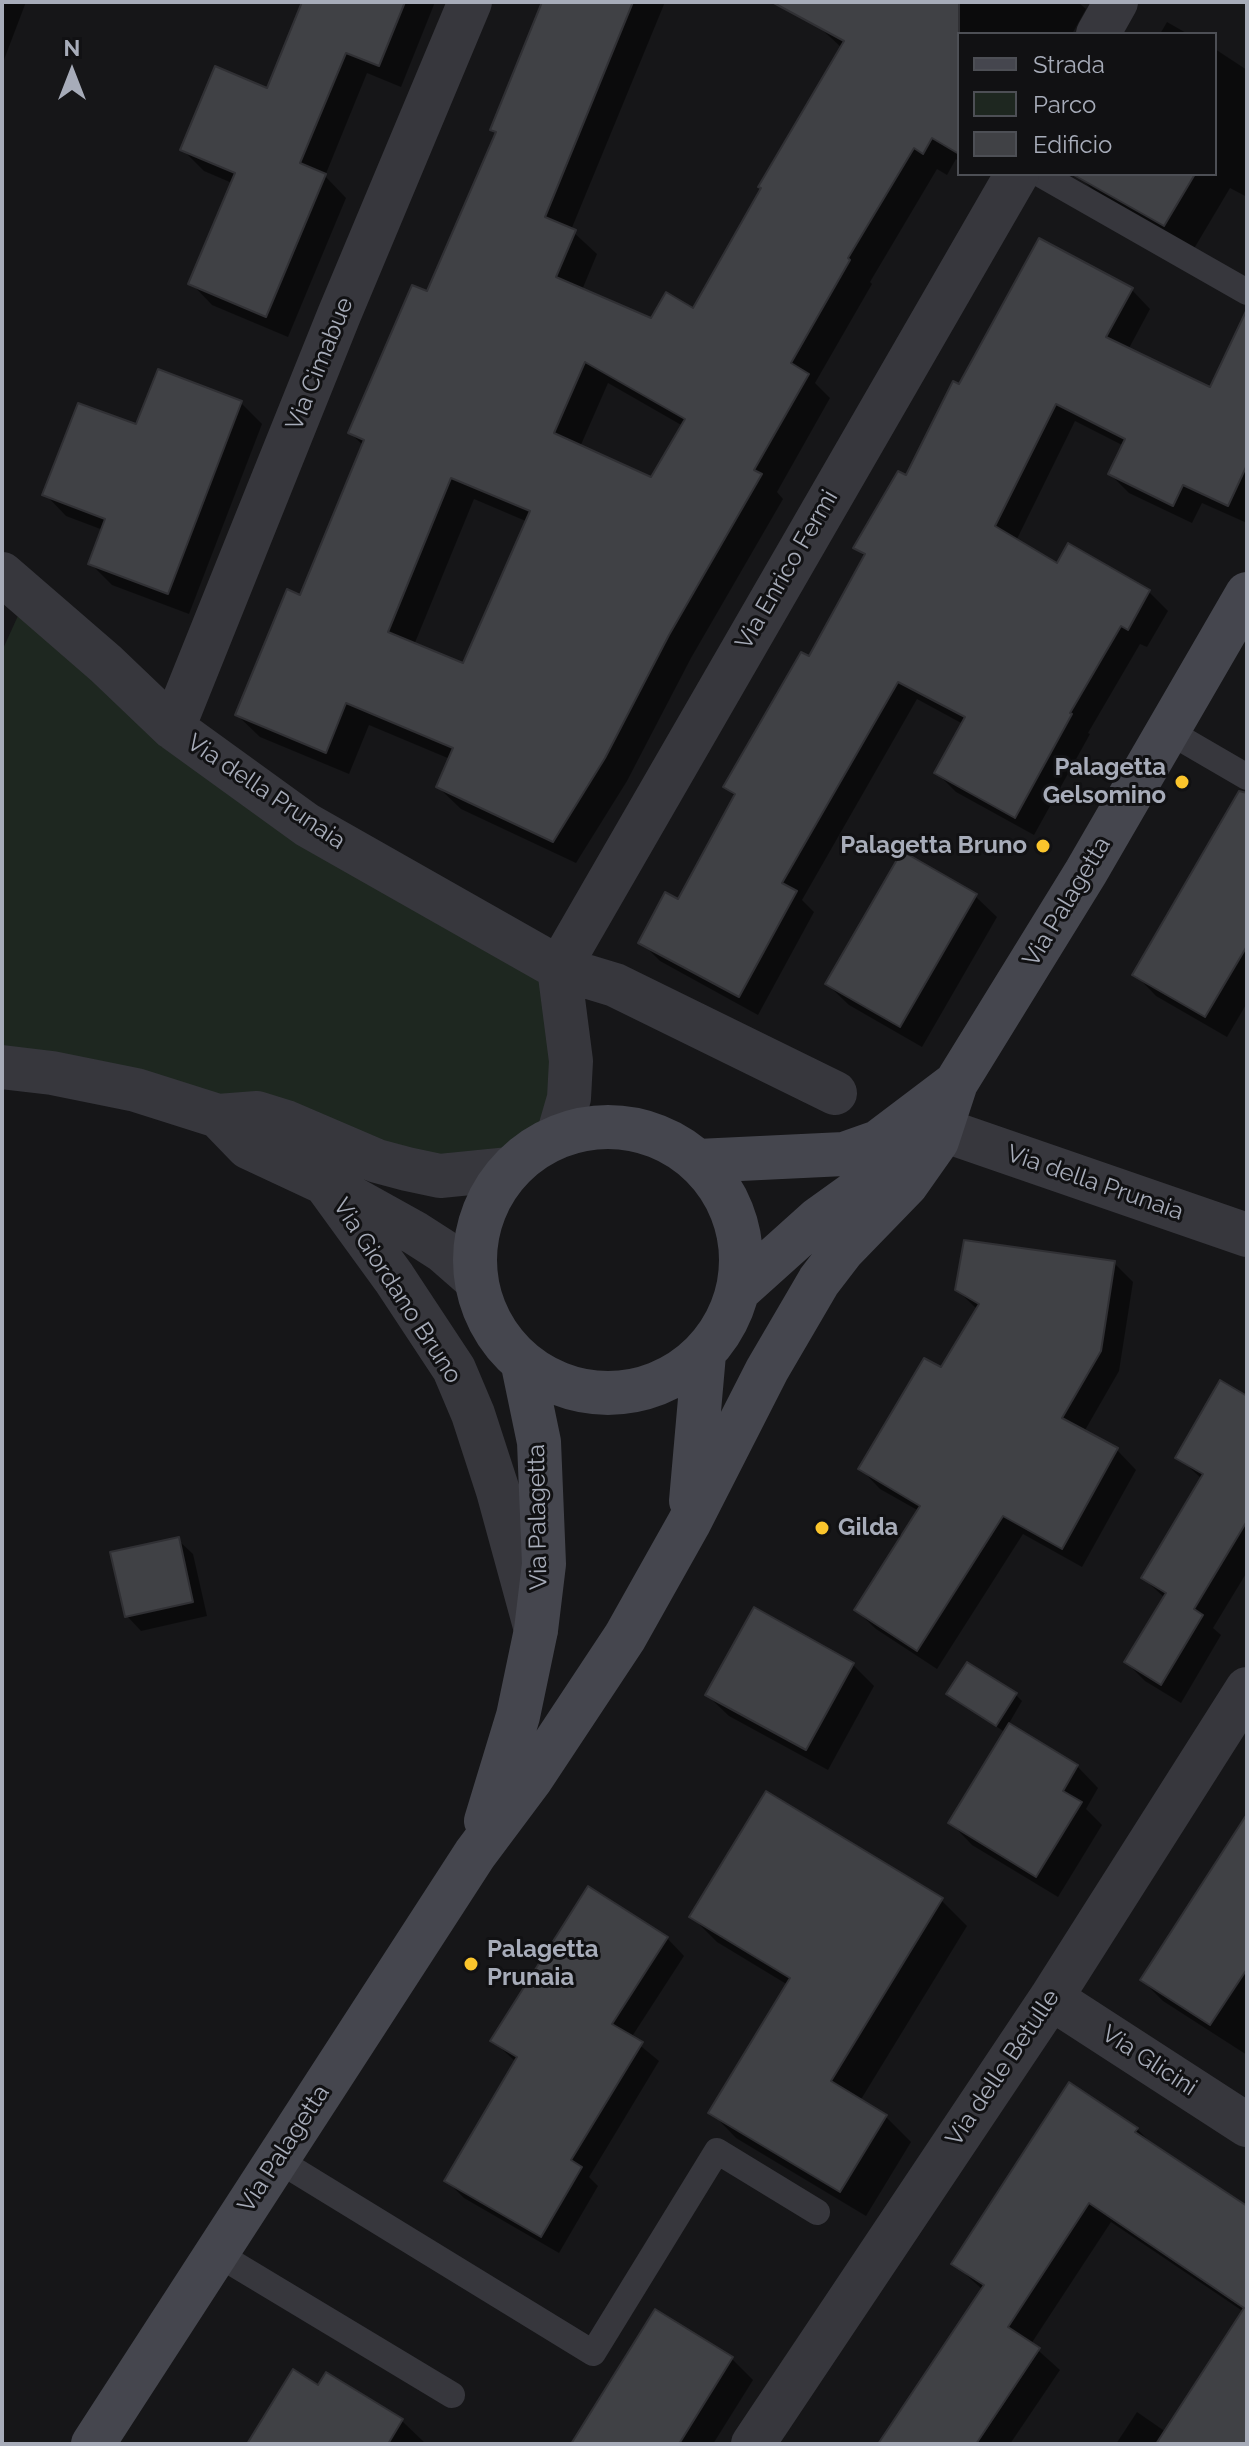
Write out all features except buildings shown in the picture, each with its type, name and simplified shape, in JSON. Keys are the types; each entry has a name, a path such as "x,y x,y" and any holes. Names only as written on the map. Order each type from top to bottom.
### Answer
{"street":[{"name":"Via Cimabue","path":"173,728 345,301 470,2"},
{"path":"1099,32 1116,2"},
{"name":"Via Enrico Fermi","path":"559,968 1016,176"},
{"name":"Via della Prunaia","path":"2,574 106,664 173,728 307,825 559,968 615,985 835,1093"},
{"name":"Via Palagetta","path":"93,2444 475,1854 531,1779 625,1637 689,1523 767,1370 819,1281 842,1251 906,1185 934,1143 956,1083 1078,885 1247,594"},
{"path":"558,1136 569,1098 571,1061 559,968"},
{"name":"Via Giordano Bruno","path":"2,1067 52,1073 136,1090 218,1116 257,1113 286,1122 377,1161 440,1176 510,1169"},
{"name":"Via Palagetta","path":"698,1161 844,1154 878,1142 956,1083"},
{"name":"Via Giordano Bruno","path":"218,1116 248,1147 325,1183 415,1233 443,1251 475,1279"},
{"name":"Via Palagetta","path":"613,1127 640,1131 666,1140 698,1161 716,1180 735,1219 741,1246 739,1290 722,1330 704,1354 678,1374 648,1388 615,1394 583,1392 552,1382 523,1365 505,1347 491,1326 475,1279 474,1248 480,1219 493,1190 510,1169 533,1150 558,1136 613,1127"},
{"name":"Via della Prunaia","path":"934,1143 1247,1235"},
{"name":"Via Palagetta","path":"739,1290 818,1219 934,1143"},
{"name":"Via Giordano Bruno","path":"325,1183 394,1278 454,1369 473,1414 498,1491 536,1630"},
{"name":"Via Palagetta","path":"689,1523 704,1354"},
{"name":"Via Palagetta","path":"475,1854 508,1752 536,1630 544,1564 539,1442 523,1365"},
{"name":"Via delle Betulle","path":"753,2444 1051,1998 1247,1689"},
{"name":"Via Glicini","path":"1051,1998 1247,2125"}],"lane":[{"path":"1044,176 1247,292"},
{"path":"1168,731 1247,777"},
{"path":"278,2160 593,2353 717,2151 817,2212"},
{"path":"216,2253 452,2395"}],"green space":[{"path":"27,596 106,664 559,968 558,1136 533,1150 510,1169 2,1067 2,651"}],"place":[{"name":"Palagetta Gelsomino","path":"1182,782"},
{"name":"Palagetta Bruno","path":"1043,846"},
{"name":"Gilda","path":"822,1528"},
{"name":"Palagetta Prunaia","path":"471,1964"}]}
